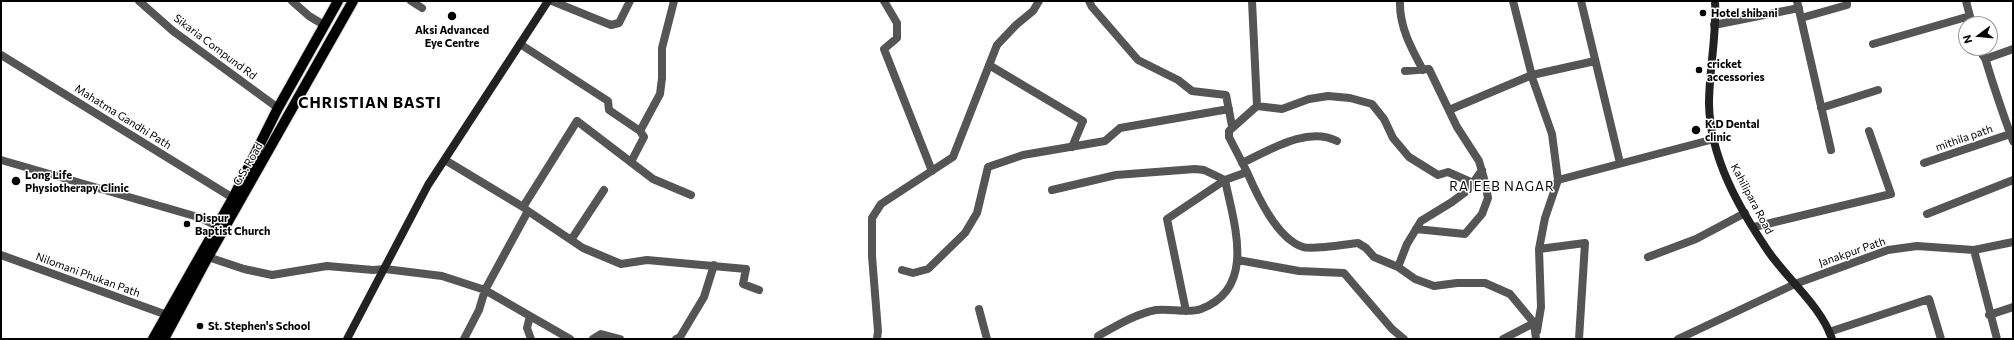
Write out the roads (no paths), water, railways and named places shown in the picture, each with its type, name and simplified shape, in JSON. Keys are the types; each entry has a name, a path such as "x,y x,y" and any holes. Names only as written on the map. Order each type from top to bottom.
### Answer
{"main road":[{"name":"G.S. Road","path":"153,339 217,226 278,108 338,1"},
{"name":"G.S. Road","path":"164,339 208,257 354,1"}],"street":[{"name":"Sikaria Compund Rd","path":"140,1 173,30 278,108"},
{"path":"292,1 309,16 324,25"},
{"path":"411,1 422,8"},
{"path":"347,339 428,185 548,1"},
{"path":"552,1 611,25 619,24 630,1"},
{"path":"640,131 660,94 662,48 674,1"},
{"path":"884,1 897,23 897,38 884,49 932,171"},
{"path":"877,339 878,324 872,256 872,218 882,204 952,158 998,45 1016,25 1033,12 1039,1"},
{"path":"1089,1 1092,7 1138,60 1178,80 1192,91 1226,95 1232,126"},
{"path":"1252,1 1257,106"},
{"path":"1400,1 1400,13 1408,41 1422,70"},
{"path":"1513,1 1532,75 1552,134 1558,180 1545,218 1539,249 1541,306 1536,338"},
{"path":"1581,1 1620,163"},
{"name":"Kahilipara Road","path":"1715,1 1709,104 1714,139 1722,168 1745,213 1769,252 1825,323 1831,335"},
{"path":"1801,18 1847,5 1847,1"},
{"path":"1966,1 1970,16"},
{"path":"1714,25 1798,4 1831,150"},
{"path":"1873,44 1958,23"},
{"path":"520,44 608,101 609,110 640,131 644,138 631,162"},
{"path":"1986,59 2013,49"},
{"name":"Mahatma Gandhi Path","path":"1,55 232,198"},
{"path":"1983,56 1986,59 1992,84 2012,136"},
{"path":"1449,110 1532,75 1595,62"},
{"path":"989,65 1083,121 1072,147"},
{"path":"1405,71 1429,69 1457,127 1479,161 1488,198 1482,214 1465,234 1416,229"},
{"path":"1821,108 1878,90"},
{"path":"1473,183 1448,172 1438,175 1409,157 1393,138 1384,119 1372,104 1350,98 1328,96 1309,99 1282,109 1257,106 1232,126 1229,131 1229,137 1242,163 1273,220 1286,237 1303,248 1358,244 1366,248 1374,257 1398,267 1415,279 1434,286 1458,283 1485,283 1510,294 1534,323 1536,338"},
{"path":"902,270 914,273 928,269 965,233 977,213 988,167 1024,155 1104,141 1120,128 1229,109"},
{"path":"464,339 479,310 485,290 526,209 577,121 653,180 691,195"},
{"path":"1754,227 1891,194 1869,131"},
{"path":"1242,163 1294,140 1312,136 1329,137 1337,141"},
{"name":"mithila path","path":"1924,163 2012,136"},
{"path":"1558,180 1714,139"},
{"path":"1,160 198,217 217,226"},
{"path":"445,160 526,209 583,248 621,264 647,260 746,269 744,284 760,290"},
{"path":"1052,190 1116,175 1195,169 1204,170 1225,180"},
{"path":"1398,267 1407,244 1421,221 1452,202 1468,190 1482,170"},
{"path":"1186,311 1167,219 1225,180 1247,172"},
{"path":"1098,339 1098,336 1129,320 1156,310 1186,311 1201,309 1226,294 1234,281 1238,260 1236,236 1225,180"},
{"path":"1927,214 2013,180"},
{"path":"571,240 604,190"},
{"path":"1648,257 1696,239 1745,213"},
{"name":"Janakpur Path","path":"1678,339 1795,284 1888,250 1917,246 1974,250 2013,242"},
{"path":"1539,249 1585,243 1579,339"},
{"path":"1974,250 1996,339"},
{"name":"Nilomani Phukan Path","path":"1,255 167,315"},
{"path":"208,257 244,270 272,275 327,266 373,270 385,269 442,276 485,290 570,339"},
{"path":"1238,260 1299,271 1344,273 1392,329 1404,339"},
{"path":"676,339 680,337 704,297 714,265"},
{"path":"1831,335 1929,299 1941,339"},
{"path":"1990,314 2013,307"},
{"path":"979,309 987,339"},
{"path":"530,316 527,328 531,339"},
{"path":"1503,339 1534,323"},
{"path":"593,339 601,334 620,339"}],"place":[{"name":"Hotel shibani","path":"1703,13"},
{"name":"Aksi Advanced Eye Centre","path":"452,16"},
{"name":"cricket accessories","path":"1699,70"},
{"name":"K.D Dental clinic","path":"1696,130"},
{"name":"Long Life Physiotherapy Clinic","path":"16,181"},
{"name":"Dispur Baptist Church","path":"187,224"},
{"name":"St. Stephen's School","path":"200,326"}],"district":[{"name":"CHRISTIAN BASTI","path":"370,103"},
{"name":"RAJEEB NAGAR","path":"1502,187"}]}
